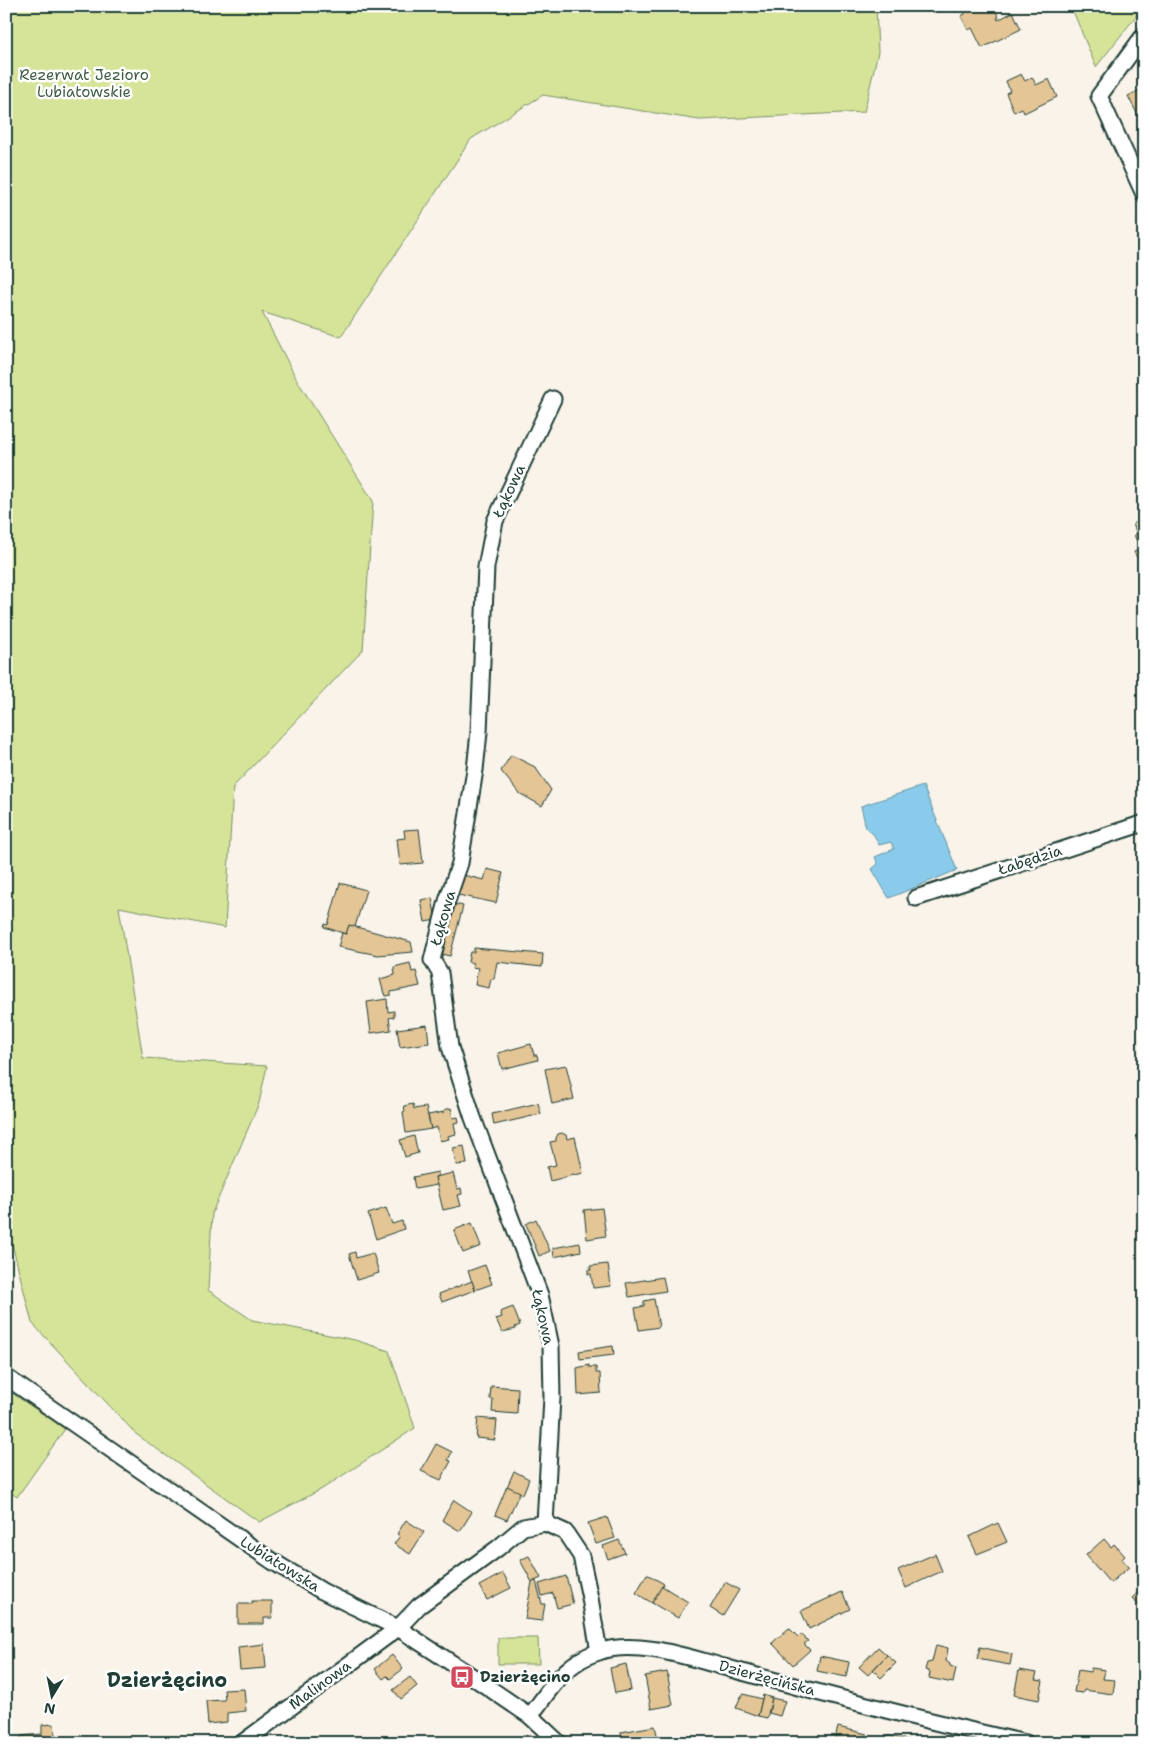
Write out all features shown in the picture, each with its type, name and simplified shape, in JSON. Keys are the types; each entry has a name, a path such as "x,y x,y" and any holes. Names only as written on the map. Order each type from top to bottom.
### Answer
{"street":[{"path":"1144,35 1099,96 1144,194"},
{"name":"Łąkowa","path":"545,1523 552,1398 551,1346 540,1295 473,1118 450,1047 440,974 432,960 447,901 460,863 475,770 486,566 494,521 553,399"},
{"name":"Łabędzia","path":"916,898 1144,823"},
{"name":"Lubiatowska","path":"6,1377 272,1561 322,1591 398,1628 530,1716 559,1743"},
{"path":"398,1628 419,1606 498,1548 523,1527 545,1523 565,1532 581,1556 599,1652"},
{"name":"Malinowa","path":"242,1743 398,1628"},
{"name":"Dzierżęcińska","path":"530,1716 562,1675 575,1662 599,1652 626,1648 651,1649 1026,1743"}],"green space":[{"name":"Rezerwat Jezioro Lubiatowskie","path":"6,6 876,6 878,52 864,112 699,120 543,95 471,139 341,337 262,312 297,380 373,501 363,650 233,787 225,928 119,907 143,1058 267,1066 259,1103 212,1213 208,1290 252,1320 355,1340 389,1351 415,1428 322,1489 259,1522 136,1434 32,1323 6,1220"},
{"path":"1071,6 1144,6 1096,67"},
{"path":"6,1389 65,1429 17,1497 6,1489"},
{"path":"498,1638 538,1638 539,1664 498,1664"}],"water":[{"path":"923,786 957,870 889,898 872,869 878,864 875,857 894,849 891,842 879,845 874,835 866,828 861,806"}],"building":[{"path":"962,6 991,6 999,17 997,18 998,20 1013,12 1021,29 982,48 972,28 968,30 961,16 965,14"},
{"path":"1021,74 1025,81 1032,77 1036,85 1049,79 1057,97 1024,113 1022,108 1014,112 1006,93 1010,91 1006,81"},
{"path":"1144,88 1144,127 1128,96"},
{"path":"1144,518 1144,566 1142,567 1134,552 1143,547 1142,544 1139,545 1134,535 1137,534 1133,524"},
{"path":"511,755 535,767 551,790 542,806 519,793 501,771"},
{"path":"419,829 423,863 400,865 397,839 405,838 404,830"},
{"path":"487,869 503,873 496,903 458,895 463,875 484,880"},
{"path":"340,883 366,890 355,927 349,925 346,934 324,927 325,924 328,925"},
{"path":"432,898 436,920 425,922 421,900"},
{"path":"450,903 463,906 450,956 437,953"},
{"path":"349,925 411,942 413,952 378,955 338,947 342,933 346,934"},
{"path":"474,948 543,954 542,967 497,962 494,979 491,979 489,988 475,985 478,968 472,967 473,963 468,962 470,952 474,952"},
{"path":"410,963 412,972 416,971 420,986 391,992 391,995 386,996 380,979 395,975 394,967"},
{"path":"387,999 388,1012 394,1011 394,1017 389,1018 391,1030 371,1033 367,1002"},
{"path":"427,1025 429,1043 400,1047 397,1029"},
{"path":"531,1044 534,1055 537,1055 538,1060 502,1069 498,1053"},
{"path":"566,1065 574,1099 552,1104 545,1069"},
{"path":"538,1103 541,1114 494,1125 492,1114"},
{"path":"413,1104 414,1109 426,1107 431,1129 406,1133 404,1106"},
{"path":"451,1108 453,1118 458,1117 459,1122 454,1123 456,1134 448,1136 449,1139 440,1141 437,1127 431,1129 428,1115 444,1112 444,1110"},
{"path":"558,1134 566,1135 567,1139 575,1137 583,1173 550,1181 547,1167 556,1165 550,1142 556,1141"},
{"path":"414,1136 418,1153 405,1157 400,1140"},
{"path":"464,1146 467,1164 456,1165 453,1148"},
{"path":"438,1172 438,1176 435,1177 437,1185 415,1189 413,1177"},
{"path":"453,1173 457,1189 461,1188 462,1194 458,1195 461,1206 443,1210 435,1177"},
{"path":"386,1208 392,1224 402,1221 404,1229 376,1239 368,1214"},
{"path":"602,1208 606,1236 587,1239 584,1210"},
{"path":"536,1219 550,1251 539,1256 526,1224"},
{"path":"472,1223 481,1246 463,1253 454,1230"},
{"path":"580,1243 581,1251 554,1257 553,1248"},
{"path":"355,1252 356,1258 373,1253 379,1273 357,1280 349,1254"},
{"path":"608,1264 611,1286 593,1288 591,1274 588,1274 588,1270 591,1270 590,1266"},
{"path":"485,1265 492,1284 475,1290 468,1271"},
{"path":"663,1277 666,1291 629,1297 626,1283"},
{"path":"472,1281 475,1290 442,1302 439,1294"},
{"path":"654,1299 659,1327 639,1330 635,1308 644,1306 644,1301"},
{"path":"513,1307 520,1325 515,1327 516,1329 502,1332 496,1319 502,1317 500,1312"},
{"path":"613,1346 614,1355 580,1359 579,1351"},
{"path":"589,1365 589,1367 596,1367 596,1373 600,1373 601,1393 578,1395 577,1368"},
{"path":"491,1386 518,1388 517,1414 492,1412"},
{"path":"478,1418 497,1420 495,1440 476,1438"},
{"path":"436,1444 452,1452 448,1460 451,1461 441,1480 421,1471"},
{"path":"514,1471 529,1479 523,1494 507,1487"},
{"path":"507,1486 520,1492 507,1520 495,1515"},
{"path":"454,1500 472,1512 460,1531 442,1520"},
{"path":"607,1517 615,1538 596,1544 588,1523"},
{"path":"406,1520 424,1532 410,1554 394,1544 400,1536 397,1534"},
{"path":"998,1523 1007,1542 977,1554 969,1537"},
{"path":"1104,1539 1111,1547 1114,1544 1125,1556 1122,1559 1129,1567 1110,1583 1086,1555"},
{"path":"619,1540 625,1553 608,1559 603,1546"},
{"path":"935,1554 942,1571 906,1588 898,1570"},
{"path":"529,1556 541,1578 532,1582 520,1560"},
{"path":"503,1573 511,1588 487,1600 479,1586"},
{"path":"647,1574 664,1584 652,1603 636,1593"},
{"path":"566,1576 573,1604 557,1608 553,1593 542,1596 539,1584"},
{"path":"536,1581 542,1604 545,1604 542,1621 525,1619 532,1582"},
{"path":"725,1582 739,1590 723,1616 710,1608"},
{"path":"662,1586 688,1602 678,1618 652,1603"},
{"path":"1144,1587 1144,1611 1132,1598"},
{"path":"842,1592 850,1609 809,1629 801,1611"},
{"path":"252,1601 272,1601 272,1618 264,1618 264,1624 238,1624 238,1604 252,1604"},
{"path":"789,1628 798,1637 801,1634 808,1641 804,1644 810,1650 793,1665 772,1643"},
{"path":"264,1644 266,1668 240,1670 238,1647"},
{"path":"936,1645 948,1648 946,1661 950,1666 956,1668 953,1683 929,1678 930,1672 925,1670 927,1663 932,1662"},
{"path":"878,1647 887,1655 868,1675 859,1667"},
{"path":"980,1647 1012,1654 1010,1665 977,1659"},
{"path":"392,1655 403,1669 390,1679 387,1676 383,1679 375,1669"},
{"path":"887,1655 896,1663 881,1678 873,1670"},
{"path":"820,1656 849,1662 846,1677 817,1671"},
{"path":"626,1664 631,1690 615,1693 610,1668"},
{"path":"1091,1668 1105,1670 1103,1679 1115,1680 1113,1694 1084,1690 1083,1693 1074,1692 1078,1670 1090,1672"},
{"path":"1019,1670 1037,1673 1035,1680 1043,1681 1039,1700 1014,1695"},
{"path":"667,1672 673,1705 651,1709 645,1676"},
{"path":"410,1677 417,1686 401,1699 393,1690"},
{"path":"244,1689 246,1711 227,1713 227,1722 208,1724 206,1701 224,1700 224,1690"},
{"path":"743,1694 762,1699 758,1716 736,1708"},
{"path":"763,1695 772,1698 767,1718 758,1716"},
{"path":"772,1698 785,1701 780,1716 769,1713"},
{"path":"54,1724 56,1743 21,1743 21,1736 42,1734 42,1725"},
{"path":"655,1726 659,1743 623,1743 621,1732"},
{"path":"838,1727 867,1734 865,1743 834,1742"},
{"path":"888,1736 913,1741 912,1743 887,1743"}],"place":[{"name":"Dzierżęcino","path":"462,1677"}],"district":[{"name":"Dzierżęcino","path":"167,1680"}]}
